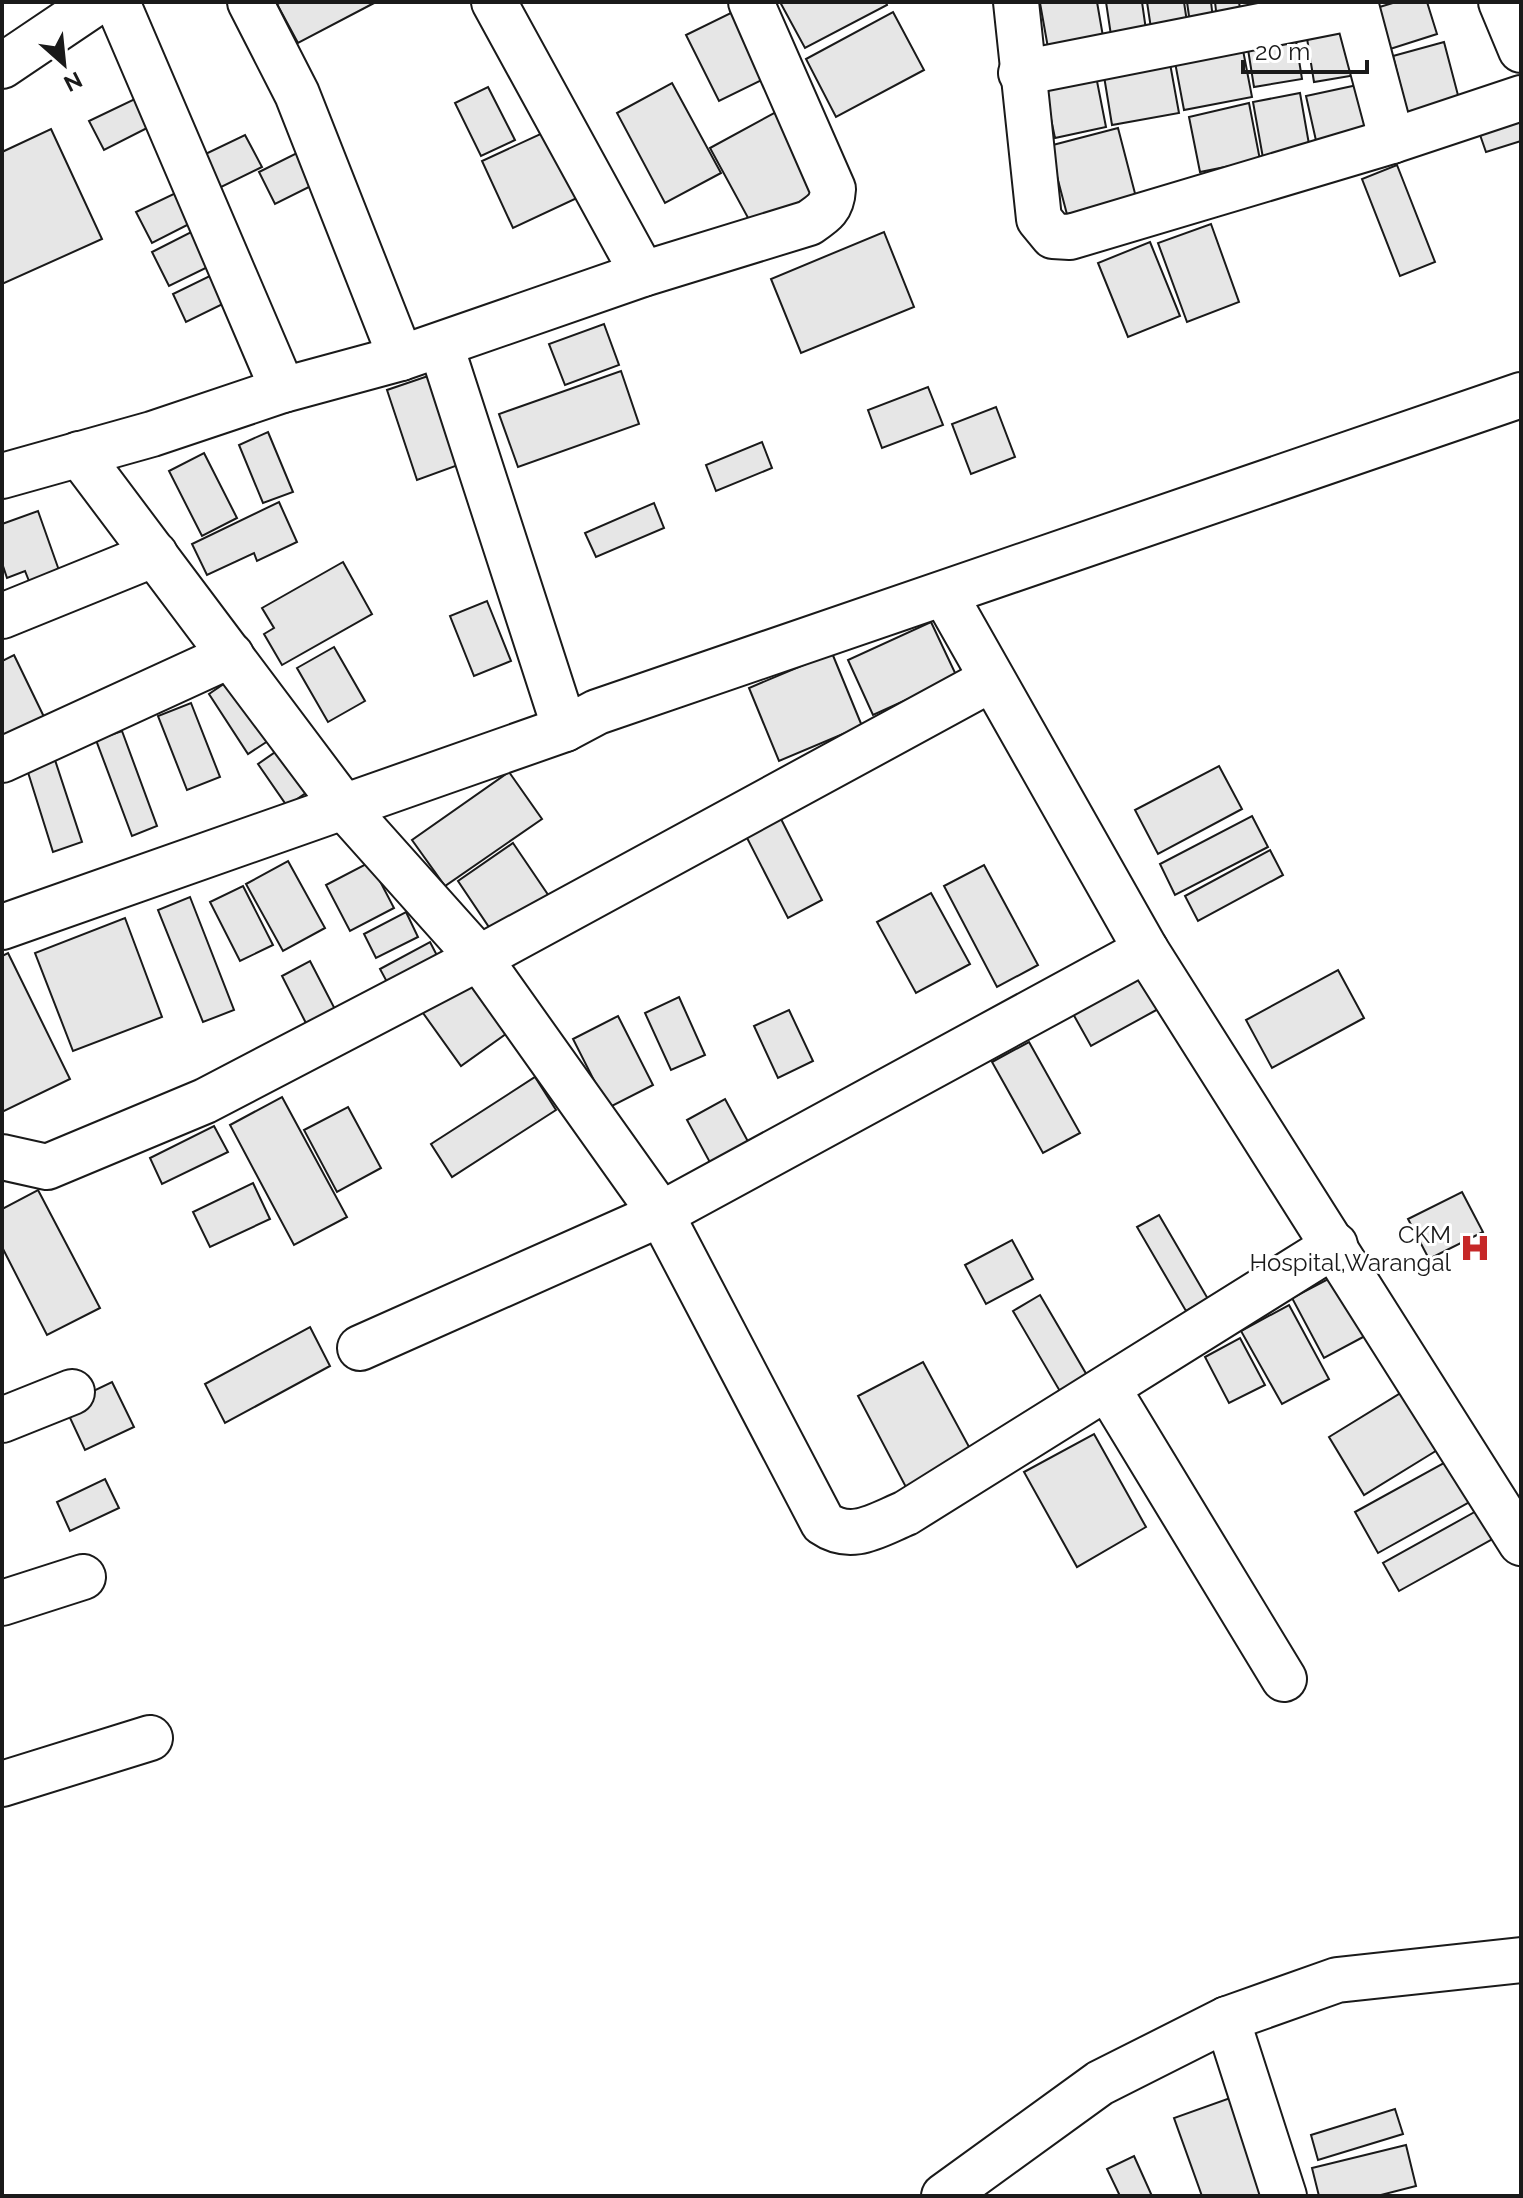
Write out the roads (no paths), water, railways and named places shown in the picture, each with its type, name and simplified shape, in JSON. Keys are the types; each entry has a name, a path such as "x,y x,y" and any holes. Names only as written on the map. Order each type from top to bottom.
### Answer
{"street":[{"path":"2,66 97,2"},
{"path":"117,2 283,390"},
{"path":"250,2 421,352 565,729"},
{"path":"494,2 643,274"},
{"path":"2,476 283,390 421,352 643,274 809,223 826,212 833,201 829,173 751,2"},
{"path":"1016,2 1021,73 1039,219 1053,236 1070,237 1392,141 1521,98"},
{"path":"1501,2 1521,50"},
{"path":"1021,73 1356,4 1392,141"},
{"path":"2,927 565,729 597,712 1521,395"},
{"path":"79,454 344,807 479,958 661,1214 823,1523 837,1533 856,1534 906,1513 1335,1245"},
{"path":"2,616 155,554"},
{"path":"945,595 990,680 1146,950 1521,1543"},
{"path":"2,760 231,655"},
{"path":"2,1157 47,1167 205,1101 479,958 990,680"},
{"path":"360,1348 661,1214 1146,950"},
{"path":"1108,1389 1284,1679"},
{"path":"2,1420 72,1392"},
{"path":"2,1603 83,1577"},
{"path":"2,1784 150,1738"},
{"path":"944,2196 1100,2083 1227,2019 1337,1980 1521,1960"},
{"path":"1227,2019 1284,2196"}],"place":[{"name":"CKM Hospital,Warangal","path":"1475,1248"}]}
